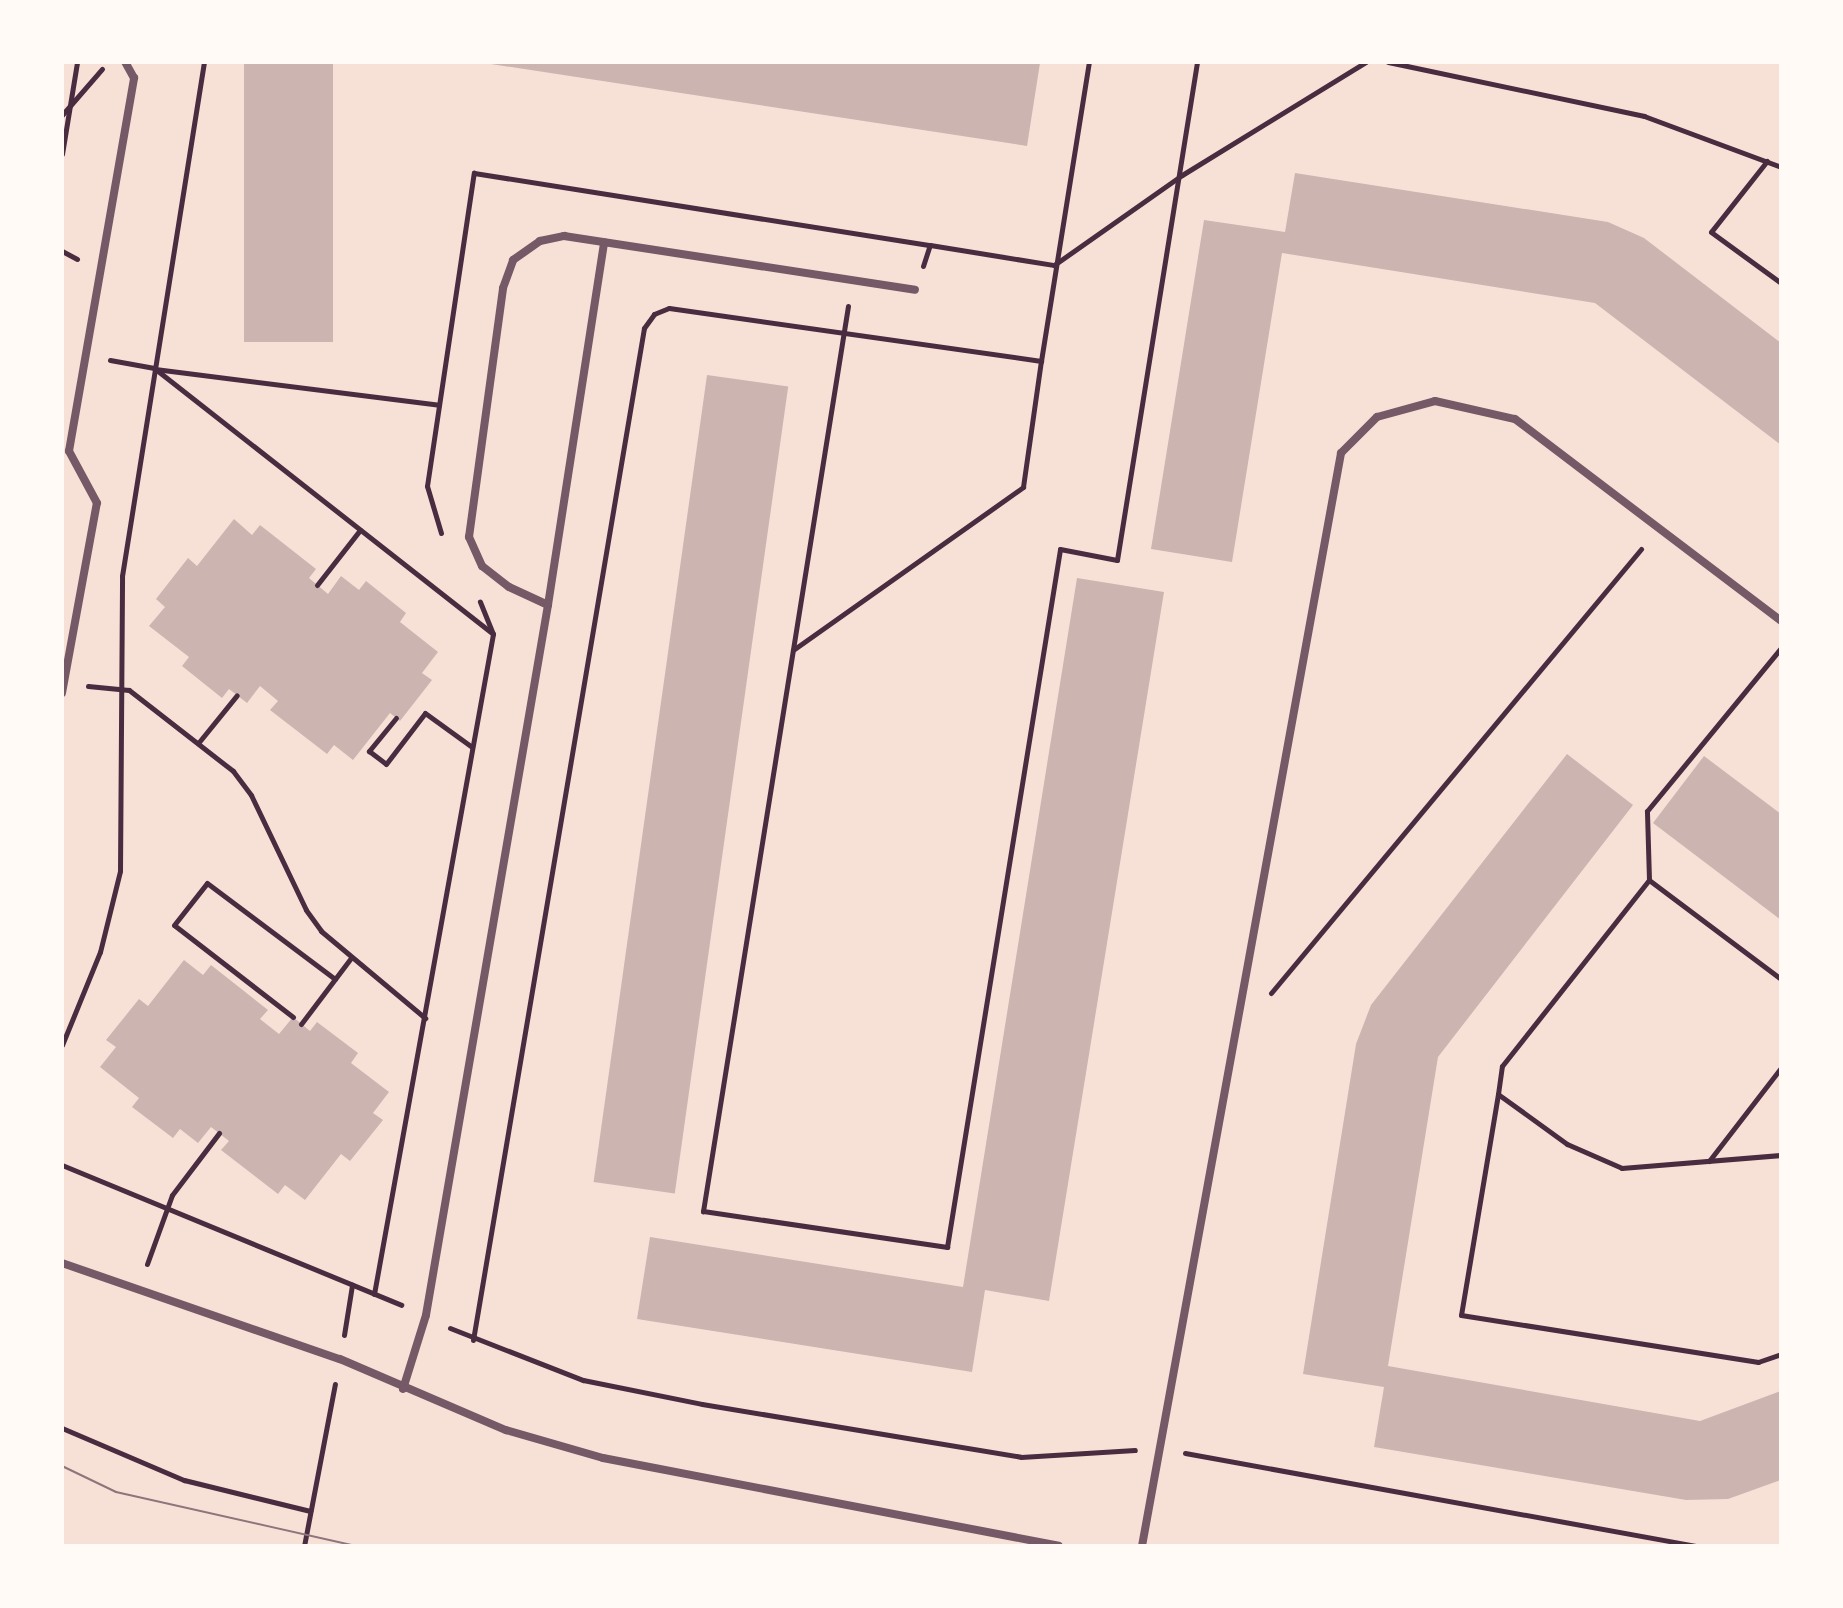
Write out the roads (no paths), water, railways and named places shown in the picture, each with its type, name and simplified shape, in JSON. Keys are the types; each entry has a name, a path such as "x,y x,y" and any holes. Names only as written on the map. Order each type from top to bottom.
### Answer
{"street":[{"path":"63,689 97,503 69,451 134,78 125,62"},
{"path":"548,605 509,587 482,566 469,537 475,469 503,288 513,260 540,241 564,236 915,290"},
{"path":"403,1389 426,1315 548,605 604,242"},
{"path":"1142,1546 1341,453 1377,417 1435,401 1515,419 1781,621"},
{"path":"62,1263 340,1359 403,1389 506,1430 603,1458 1059,1546"}],"tram line":[{"path":"62,1466 116,1492 356,1546"},
{"path":"144,1546 167,1546"}]}
